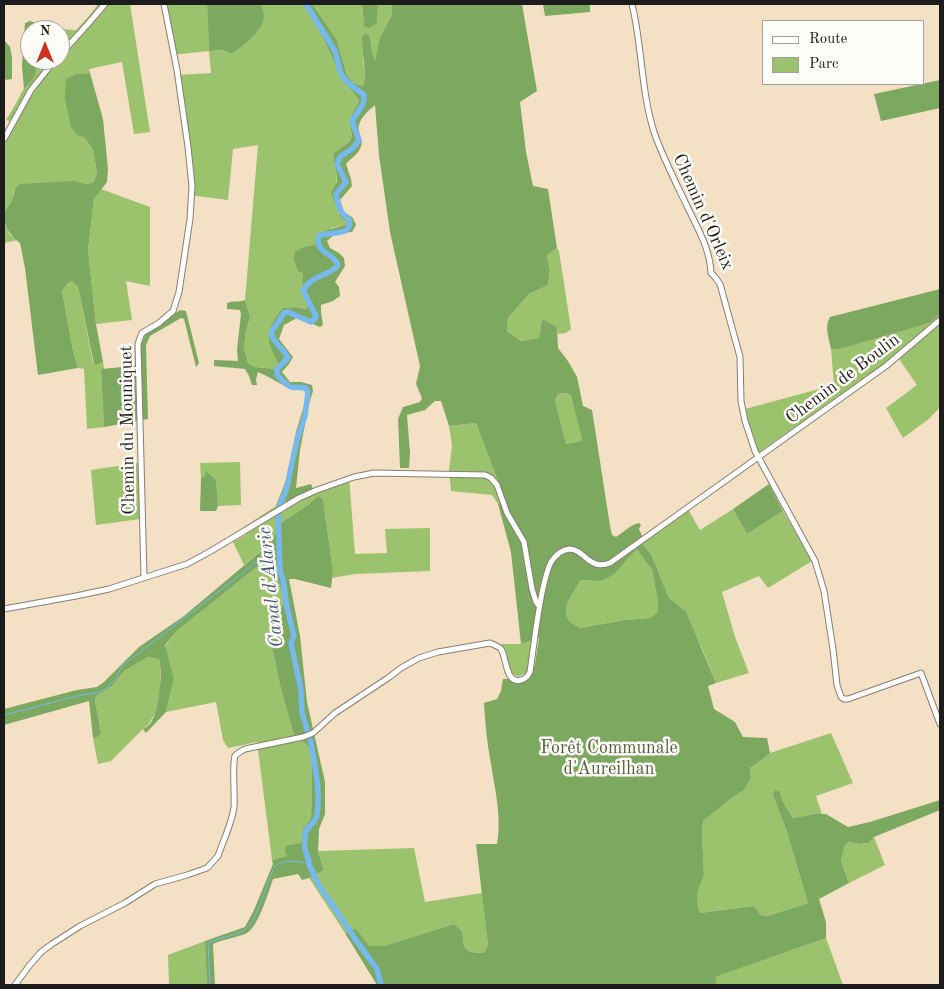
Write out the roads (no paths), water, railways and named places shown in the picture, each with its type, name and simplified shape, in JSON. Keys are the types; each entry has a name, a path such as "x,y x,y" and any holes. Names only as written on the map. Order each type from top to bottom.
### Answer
{"street":[{"path":"70,44 105,4"},
{"name":"Chemin du Mouniquet","path":"144,577 138,344 142,334 173,311 179,292 189,226 192,186 178,80 164,4"},
{"name":"Chemin d'Orleix","path":"632,4 653,129 668,168 705,242 711,273 716,276 720,284 740,358 741,401 745,421 755,451 815,561 824,591 837,685 841,697 844,700 848,699 921,673 940,724"},
{"path":"4,139 32,90 47,70"},
{"name":"Chemin de Boulin","path":"15,985 40,952 80,926 125,903 155,884 207,868 218,856 233,811 235,799 235,756 240,752 245,749 303,737 313,733 334,713 401,668 429,654 490,643 501,650 510,676 515,680 524,679 530,672 539,606 545,582 551,562 559,553 567,549 576,551 594,563 601,565 610,563 886,366 940,320"},
{"path":"4,609 109,589 187,564 316,490 354,477 374,473 485,475 491,478 497,485 507,513 524,542 532,589 539,606"}],"waterway":[{"name":"Canal d'Alaric","path":"306,4 335,51 341,74 347,82 364,95 364,99 362,106 352,121 359,140 353,148 340,157 337,164 346,182 336,194 340,209 350,221 349,226 343,232 319,236 318,242 319,246 338,265 312,280 303,290 316,316 315,319 311,322 288,312 284,313 271,333 274,341 288,358 277,369 277,375 289,386 306,388 308,392 305,416 297,440 286,491 278,509 280,572 294,636 291,643 301,690 302,713 310,738 318,786 317,815 315,821 305,834 305,851 318,884 377,969 381,985"},
{"path":"4,715 100,692 107,688 116,678 122,666 280,544"},
{"path":"210,985 208,943 239,933 251,924 274,867 277,864 286,862 309,864"}],"park label":[{"name":"Forêt Communale d'Aureilhan","path":"609,758"}]}
